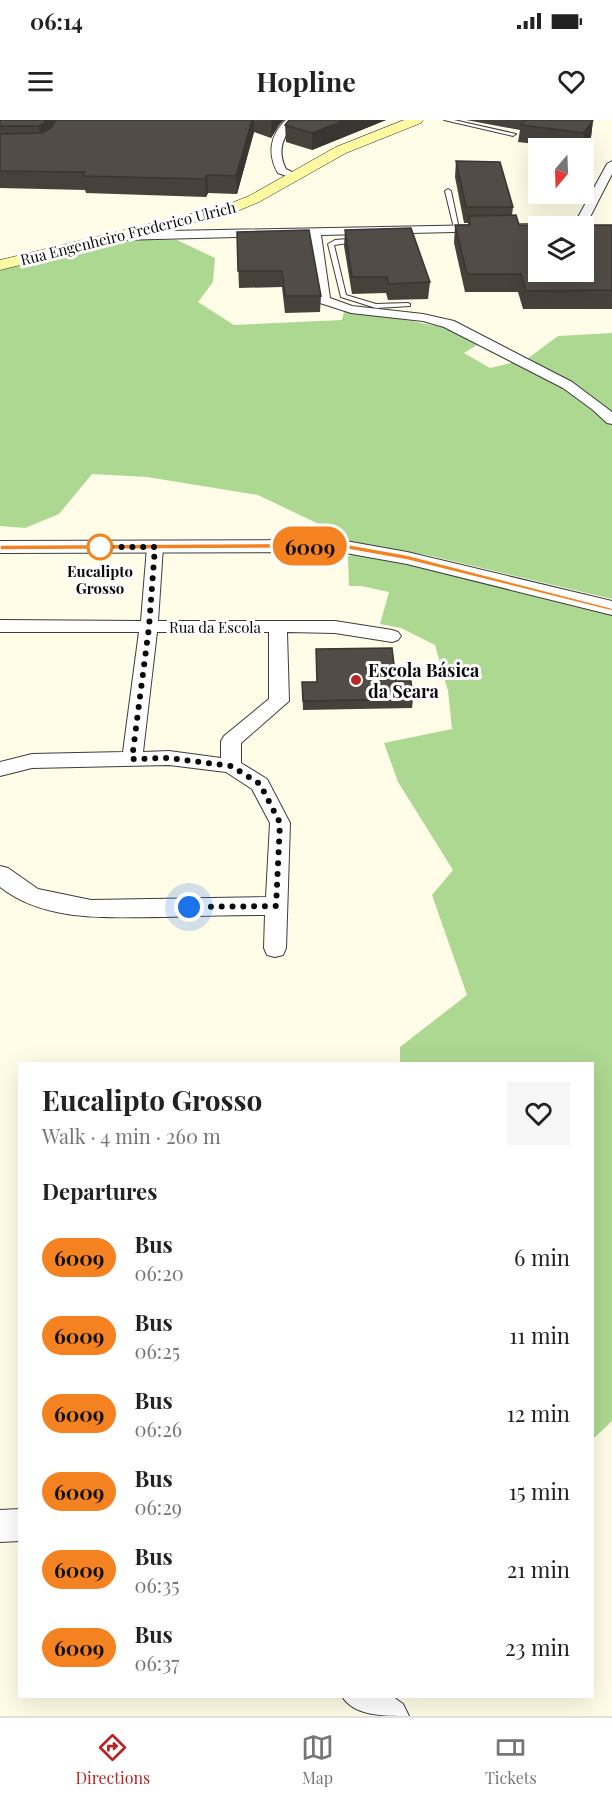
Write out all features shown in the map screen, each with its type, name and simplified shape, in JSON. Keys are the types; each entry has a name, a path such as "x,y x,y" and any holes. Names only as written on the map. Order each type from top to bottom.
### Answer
{"main road":[{"name":"Rua Engenheiro Frederico Ulrich","path":"0,265 229,209 254,199 354,144 416,120"}],"street":[{"path":"292,120 281,131 275,153 282,171 295,176"},
{"path":"584,216 612,164"},
{"path":"229,209 228,220 233,226"},
{"path":"217,234 194,227 196,216 258,232"},
{"path":"118,236 315,231 386,234 456,228 528,227"},
{"path":"315,231 324,300 349,310 440,321 565,384 592,402 612,420"},
{"path":"0,548 340,546 407,558 612,608"},
{"path":"132,759 149,627 155,547"},
{"name":"Rua da Escola","path":"0,626 335,627 392,636"},
{"path":"231,766 231,741 279,701 278,627"},
{"path":"0,769 32,761 169,758 231,766 260,784 280,823 275,948"},
{"path":"0,874 9,883 35,897 62,905 91,909 276,906"},
{"path":"0,1526 18,1526"},
{"path":"362,1698 391,1716"}],"lane":[{"path":"447,120 513,134"},
{"path":"448,191 456,228"},
{"path":"365,240 331,244 343,296 376,306 408,305"}],"green space":[{"path":"127,240 177,240 215,258 213,282 198,302 234,325 342,320 344,312 386,316 447,328 477,345 464,353 490,368 527,359 558,336 612,333 612,599 427,555 337,541 327,528 258,495 147,477 92,474 59,514 25,528 0,526 0,270"},
{"path":"360,553 612,615 612,1421 594,1438 594,1062 400,1062 400,1047 467,995 432,895 453,870 398,782 384,743 452,729 448,691 435,645 401,628 380,624 389,592 349,586 348,556"}],"building":[{"path":"0,120 46,120 39,126 0,126"},
{"path":"56,120 252,120 236,176 207,175 205,179 83,176 85,172 0,171 0,134 42,133 51,128"},
{"path":"289,120 345,120 312,133 285,125"},
{"path":"525,120 593,120 584,133 521,125"},
{"path":"456,161 500,162 513,207 466,207"},
{"path":"516,215 519,225 528,225 528,282 594,282 594,225 612,225 612,290 526,291 521,274 467,274 455,225 470,225 469,216"},
{"path":"411,228 430,282 388,284 387,277 352,277 345,230"},
{"path":"309,230 321,296 285,296 282,271 238,271 237,232"},
{"path":"392,648 396,681 411,681 413,699 303,701 302,682 317,682 316,649"}],"bus line":[{"name":"6009","path":"0,548 340,546 407,558 612,608"}],"place":[{"name":"Eucalipto Grosso","path":"100,547"},
{"name":"Escola Básica da Seara","path":"356,680"}],"route":[{"path":"100,547 155,547 149,627 132,759 169,758 231,766 260,784 280,823 276,906 189,907"}]}
